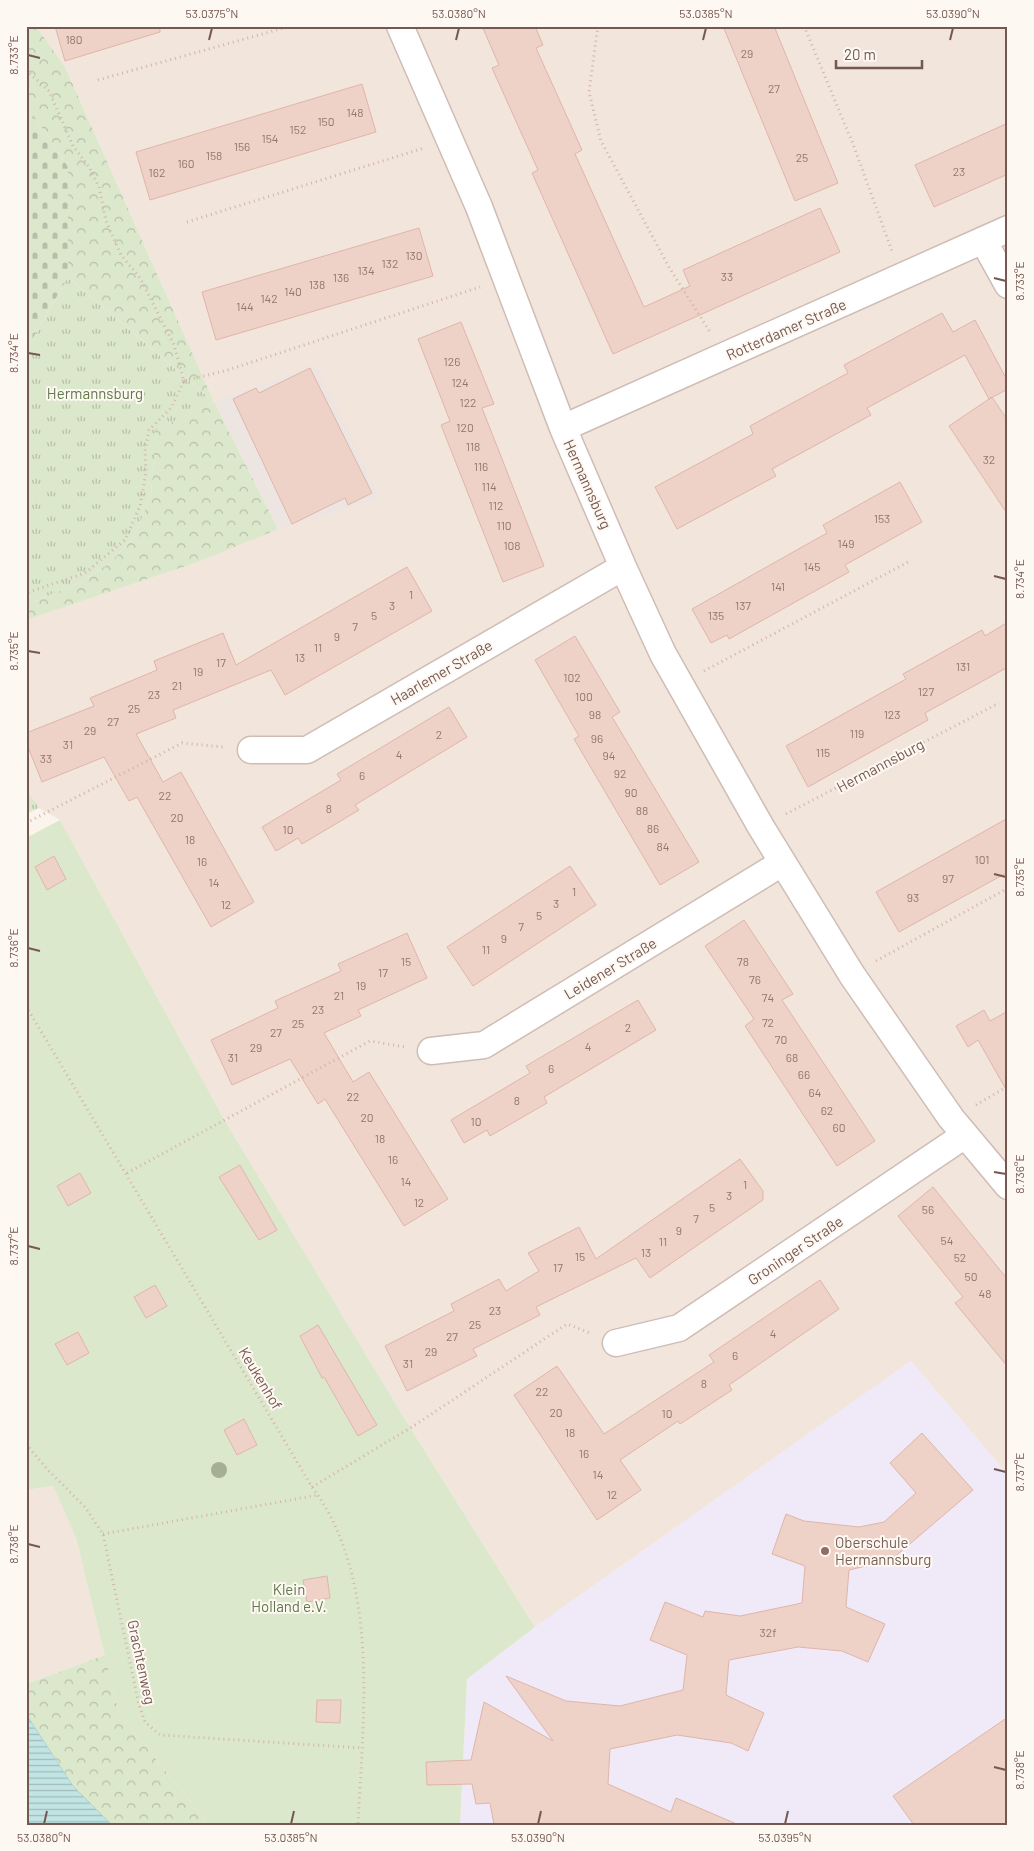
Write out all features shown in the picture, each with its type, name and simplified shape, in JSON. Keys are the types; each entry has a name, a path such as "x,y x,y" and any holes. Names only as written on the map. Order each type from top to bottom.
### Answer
{"street":[{"name":"Hermannsburg","path":"400,26 480,207 563,428 623,567 680,685 782,863 852,975 958,1127 1008,1186"},
{"name":"Rotterdamer Straße","path":"563,428 1008,229"},
{"path":"983,240 1008,285"},
{"name":"Haarlemer Straße","path":"251,750 307,750 623,567"},
{"name":"Leidener Straße","path":"430,1051 484,1045 782,863"},
{"name":"Groninger Straße","path":"616,1343 679,1328 958,1127"}],"path":[{"path":"98,80 291,26"},
{"path":"594,26 597,32"},
{"path":"599,26 589,92 601,141 670,269 726,355"},
{"path":"804,26 853,144 902,277"},
{"path":"26,70 49,91 73,146 90,167 99,187 106,221 121,255 140,278 174,345 184,381 171,408 149,430 146,472 140,506 125,540 85,573 26,593"},
{"path":"188,222 451,139"},
{"path":"184,381 228,370 507,279"},
{"path":"680,685 910,561"},
{"name":"Hermannsburg","path":"761,827 999,703"},
{"path":"26,824 182,743 251,750"},
{"path":"852,975 1008,888"},
{"name":"Keukenhof","path":"26,1006 328,1511 340,1537 349,1564 356,1596 363,1680 358,1825"},
{"path":"126,1173 370,1041 430,1051"},
{"path":"958,1127 1008,1086"},
{"path":"312,1487 412,1427 568,1324 616,1343"},
{"name":"Grachtenweg","path":"26,1444 47,1469 86,1507 103,1534 139,1705 145,1722 160,1735 362,1748"},
{"path":"103,1534 318,1495"}],"shaded area":[{"path":"36,26 1008,26 1008,1475 911,1361 535,1627 406,1421 225,1121 60,820 39,808 26,788 26,620 198,562 278,528 214,402 65,67"},
{"path":"316,365 380,498 278,529 214,402"},
{"name":"Oberschule Hermannsburg","path":"911,1361 1008,1475 1008,1825 460,1825 467,1679 535,1627"},
{"path":"53,1486 76,1538 105,1655 26,1684 26,1490"}],"green space":[{"path":"26,26 36,26 65,67 214,402 68,277 68,167 48,136 26,108"},
{"path":"26,108 48,136 68,167 68,277 26,350"},
{"name":"Hermannsburg","path":"68,277 214,402 154,431 151,494 135,536 110,563 79,583 26,605 26,350"},
{"path":"214,402 278,529 198,562 26,620 26,605 79,583 110,563 135,536 151,494 154,461 153,431"},
{"path":"26,788 39,808 26,814"},
{"name":"Klein Holland e.V.","path":"60,820 225,1121 406,1421 535,1627 467,1679 460,1825 209,1825 119,1713 76,1538 53,1486 26,1490 26,838"},
{"path":"105,1655 119,1713 209,1825 112,1825 73,1786 26,1714 26,1684"}],"water":[{"path":"26,1714 73,1786 112,1825 26,1825"}],"building":[{"path":"55,26 160,26 160,32 65,61"},
{"path":"482,26 535,26 543,45 536,48 582,150 575,154 644,307 690,286 683,270 820,208 840,252 613,354 532,173 538,170 492,68 499,65"},
{"path":"723,26 774,26 838,183 795,201"},
{"path":"362,84 376,132 150,200 136,152"},
{"path":"1008,123 1008,174 934,207 915,165"},
{"path":"419,228 433,276 216,340 202,292"},
{"path":"942,313 953,332 975,320 1008,382 1008,389 989,399 965,355 867,408 871,415 772,469 776,476 677,529 655,487 753,434 750,426 848,373 844,365"},
{"path":"461,322 494,404 482,408 544,566 503,582 441,425 450,421 418,339"},
{"path":"310,368 372,493 348,505 345,498 292,524 233,399 256,388 259,393"},
{"path":"992,397 1008,421 1008,515 949,426"},
{"path":"900,482 922,522 845,565 849,572 729,639 727,635 711,643 692,609 827,533 823,525"},
{"path":"407,567 432,611 285,695 271,670 173,710 176,718 136,734 163,782 181,772 254,902 211,927 137,797 129,801 104,757 42,782 26,742 26,733 94,706 90,698 157,670 154,661 223,633 236,665"},
{"path":"1008,622 1008,667 925,713 928,720 808,787 786,746 906,679 903,674 982,630 985,636"},
{"path":"575,636 620,712 612,717 699,862 660,885 574,739 579,736 535,660"},
{"path":"449,707 467,737 355,805 359,810 302,844 298,838 276,851 262,827 341,780 337,774"},
{"path":"1008,818 1008,872 899,932 876,892"},
{"path":"54,856 66,879 47,890 35,867"},
{"path":"570,866 596,905 473,986 447,947"},
{"path":"744,920 793,994 782,1000 875,1141 837,1166 745,1026 754,1019 705,946"},
{"path":"407,933 427,978 358,1010 361,1016 324,1033 353,1082 369,1072 448,1199 404,1226 325,1099 318,1104 290,1059 232,1085 211,1040 278,1008 275,1001 341,971 338,964"},
{"path":"638,1000 656,1030 544,1097 547,1103 490,1136 487,1130 464,1143 451,1120 530,1073 526,1066"},
{"path":"984,1010 990,1021 1008,1011 1008,1093 978,1040 968,1047 956,1026"},
{"path":"740,1159 763,1191 763,1200 650,1278 636,1258 536,1307 540,1315 473,1349 477,1356 407,1391 385,1346 454,1311 451,1304 499,1279 506,1291 539,1271 528,1253 579,1227 596,1259"},
{"path":"240,1165 277,1230 259,1240 219,1177"},
{"path":"80,1173 91,1193 68,1206 57,1186"},
{"path":"933,1187 1008,1280 1008,1367 955,1303 963,1297 898,1216"},
{"path":"820,1280 839,1309 729,1385 732,1390 680,1424 678,1421 620,1460 641,1490 597,1520 514,1395 557,1366 604,1434 714,1362 709,1355"},
{"path":"155,1285 167,1306 146,1318 134,1297"},
{"path":"318,1325 377,1425 358,1436 324,1377 322,1378 300,1336"},
{"path":"78,1332 89,1353 67,1365 55,1344"},
{"path":"244,1419 257,1445 237,1455 224,1430"},
{"path":"922,1433 973,1490 891,1560 849,1570 846,1607 885,1624 868,1662 842,1651 798,1647 729,1660 726,1695 764,1713 748,1751 731,1743 677,1735 610,1749 608,1784 671,1812 676,1798 739,1825 494,1825 490,1803 476,1804 472,1784 427,1785 426,1762 471,1760 484,1702 553,1741 506,1676 566,1701 620,1706 683,1690 687,1655 650,1640 665,1602 703,1617 705,1611 740,1616 802,1603 805,1566 772,1554 786,1514 804,1521 859,1527 884,1522 916,1493 890,1463"},
{"path":"327,1576 330,1598 307,1602 303,1580"},
{"path":"317,1700 341,1700 340,1723 316,1722"},
{"path":"1008,1717 1008,1825 914,1825 893,1796"}],"place":[{"name":"Oberschule Hermannsburg","path":"825,1551"}]}
